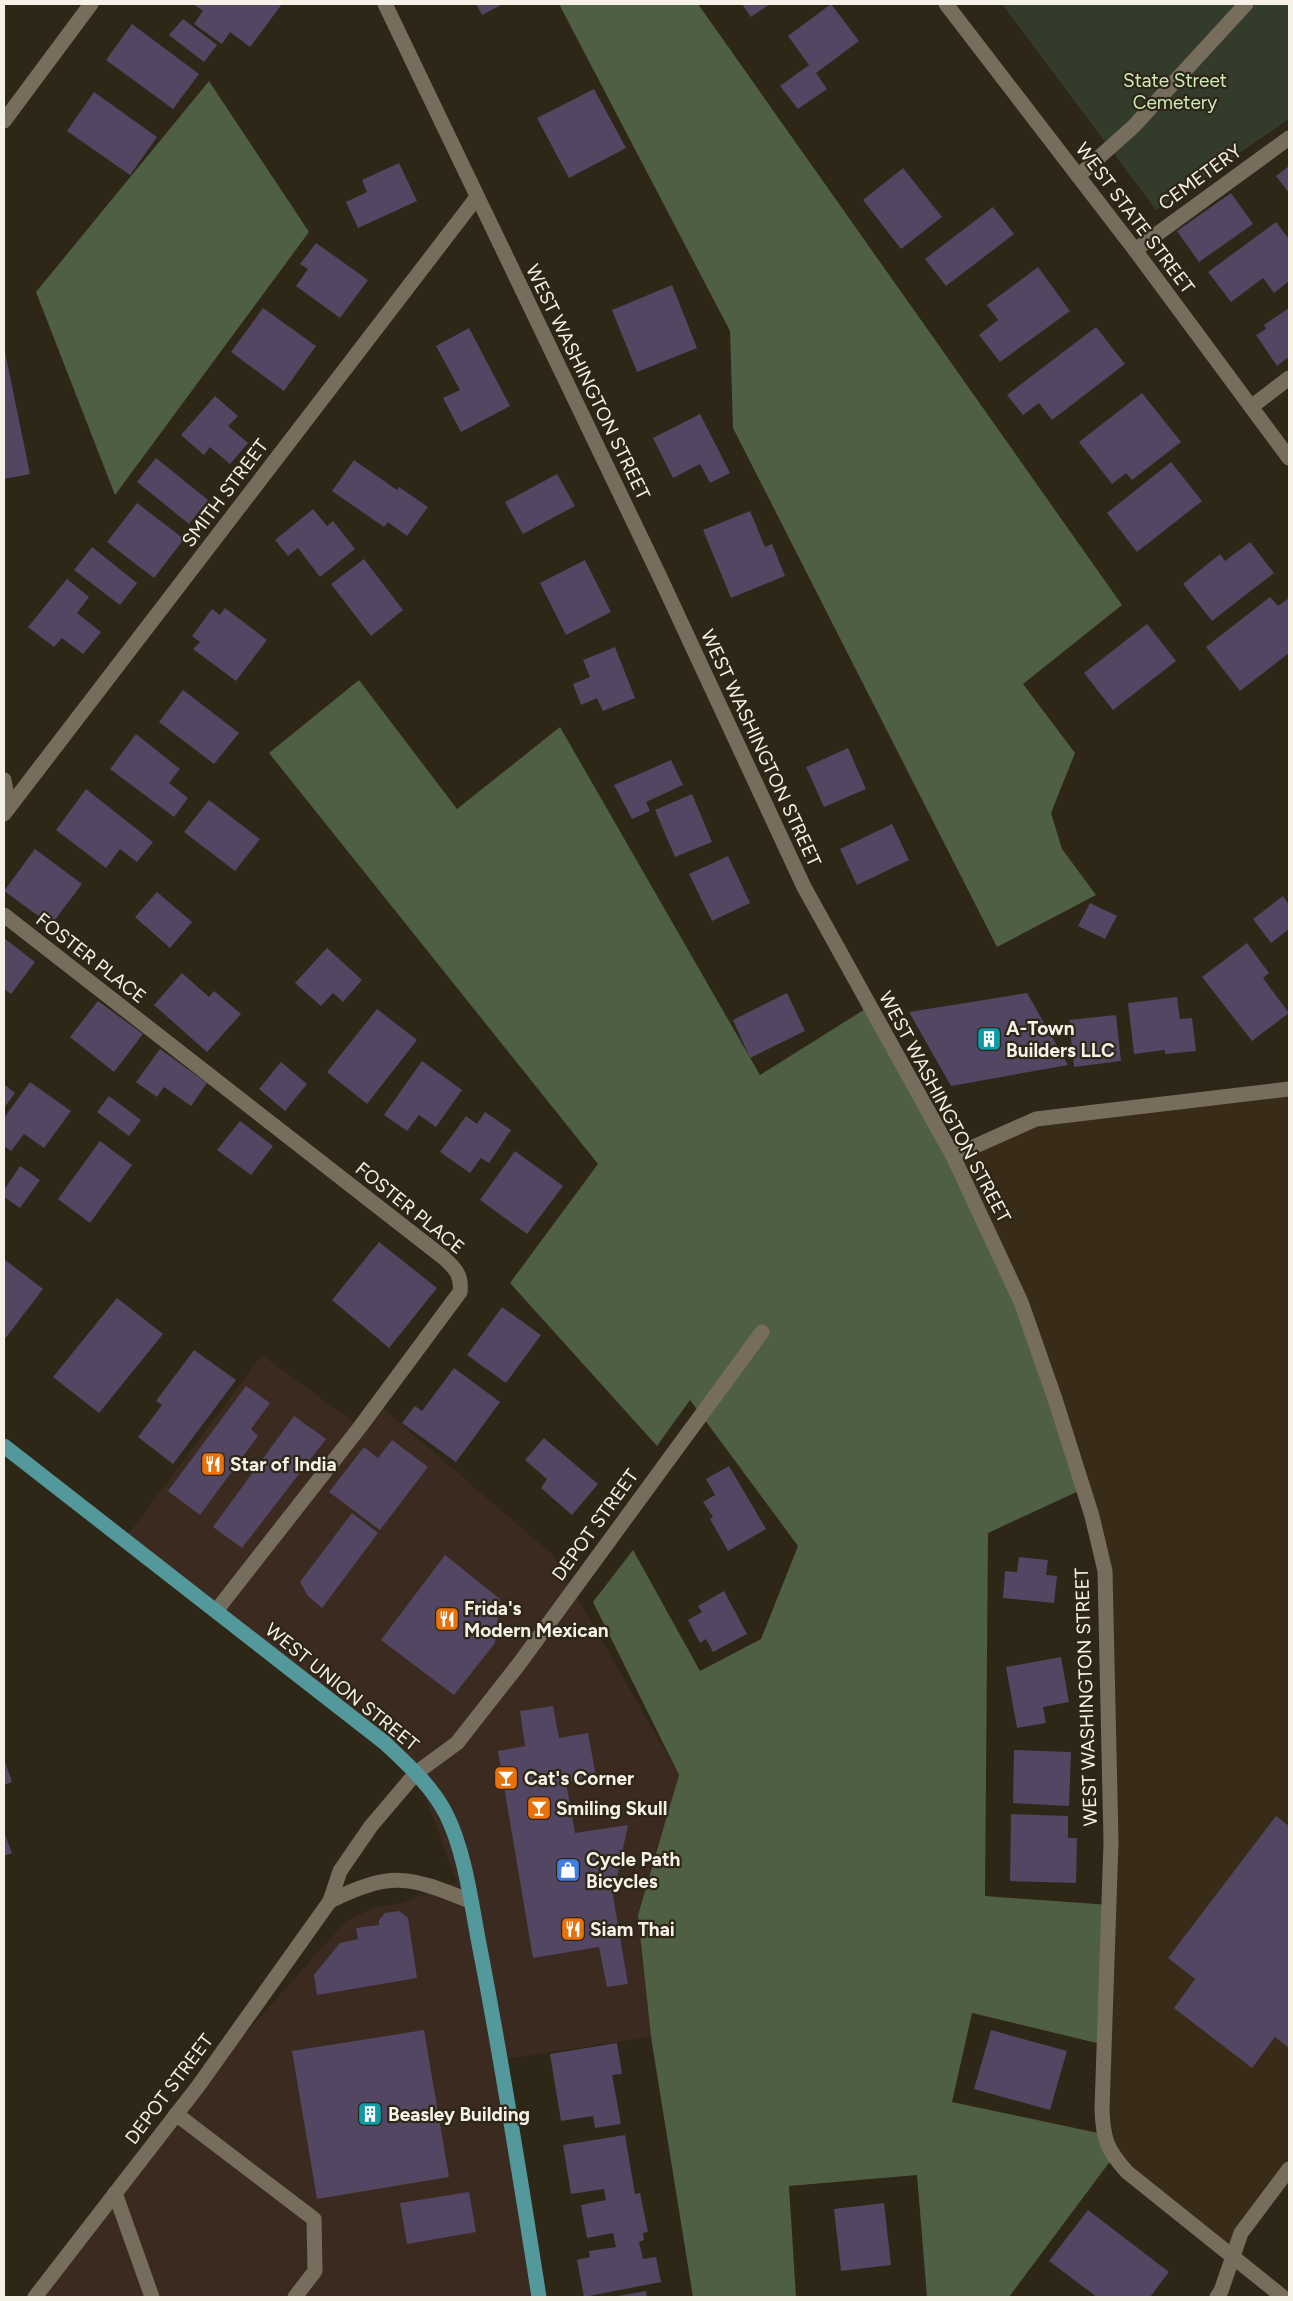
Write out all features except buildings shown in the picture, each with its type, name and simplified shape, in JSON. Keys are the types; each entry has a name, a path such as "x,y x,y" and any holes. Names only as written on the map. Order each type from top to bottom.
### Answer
{"main road":[{"name":"WEST UNION STREET","path":"4,1446 384,1743 416,1774 439,1802 457,1840 470,1901 502,2060 539,2297"}],"street":[{"path":"4,121 91,4"},
{"name":"WEST WASHINGTON STREET","path":"385,4 659,575 804,887 953,1156 1021,1302 1092,1516 1104,1571 1111,1842 1103,2134 1107,2147 1127,2172 1283,2297"},
{"name":"WEST STATE STREET","path":"946,4 1135,250 1289,458"},
{"path":"1078,176 1133,127 1246,4"},
{"name":"CEMETERY","path":"1135,250 1289,138"},
{"name":"SMITH STREET","path":"6,811 477,197"},
{"path":"1251,407 1289,378"},
{"path":"4,780 6,811"},
{"name":"FOSTER PLACE","path":"4,915 444,1258 456,1269 462,1280 460,1292 384,1396 216,1611"},
{"path":"953,1156 1036,1119 1289,1089"},
{"name":"DEPOT STREET","path":"35,2297 176,2114 330,1901 340,1871 371,1826 416,1774 457,1743 518,1664 762,1332"},
{"path":"330,1901 376,1882 399,1879 428,1884 470,1901"},
{"path":"176,2114 314,2219 315,2271 295,2297"},
{"path":"1217,2297 1221,2291 1241,2233 1289,2169"},
{"path":"115,2193 152,2297"}],"shaded area":[{"path":"1289,1089 1289,2179 1232,2258 1107,2147 1111,1842 1096,1530 953,1156 1036,1119"},
{"path":"262,1355 360,1427 378,1404 553,1555 679,1775 638,1915 651,2037 506,2059 536,2297 35,2297 199,2085 346,1921 376,1907 401,1903 457,1882 416,1773 124,1540"}],"green space":[{"path":"559,4 698,4 1122,605 1023,684 1075,753 1051,813 1062,849 1096,895 997,947 733,428 730,331"},
{"name":"State Street Cemetery","path":"1002,4 1289,4 1289,119 1156,210"},
{"path":"209,81 309,232 115,495 36,292"},
{"path":"359,680 457,809 560,727 760,1075 870,1006 989,1232 1083,1489 988,1533 985,1896 1110,1905 1105,2045 972,2013 952,2102 1103,2134 1114,2156 1009,2297 927,2297 917,2175 789,2186 796,2297 693,2297 651,2037 638,1915 679,1775 593,1602 633,1550 700,1671 761,1639 798,1546 690,1400 657,1446 510,1283 598,1164 269,753"}],"place":[{"name":"A-Town Builders LLC","path":"989,1039"},
{"name":"Star of India","path":"213,1464"},
{"name":"Frida's Modern Mexican","path":"447,1619"},
{"name":"Cat's Corner","path":"506,1778"},
{"name":"Smiling Skull","path":"539,1808"},
{"name":"Cycle Path Bicycles","path":"568,1870"},
{"name":"Siam Thai","path":"573,1929"},
{"name":"Beasley Building","path":"370,2114"}]}
